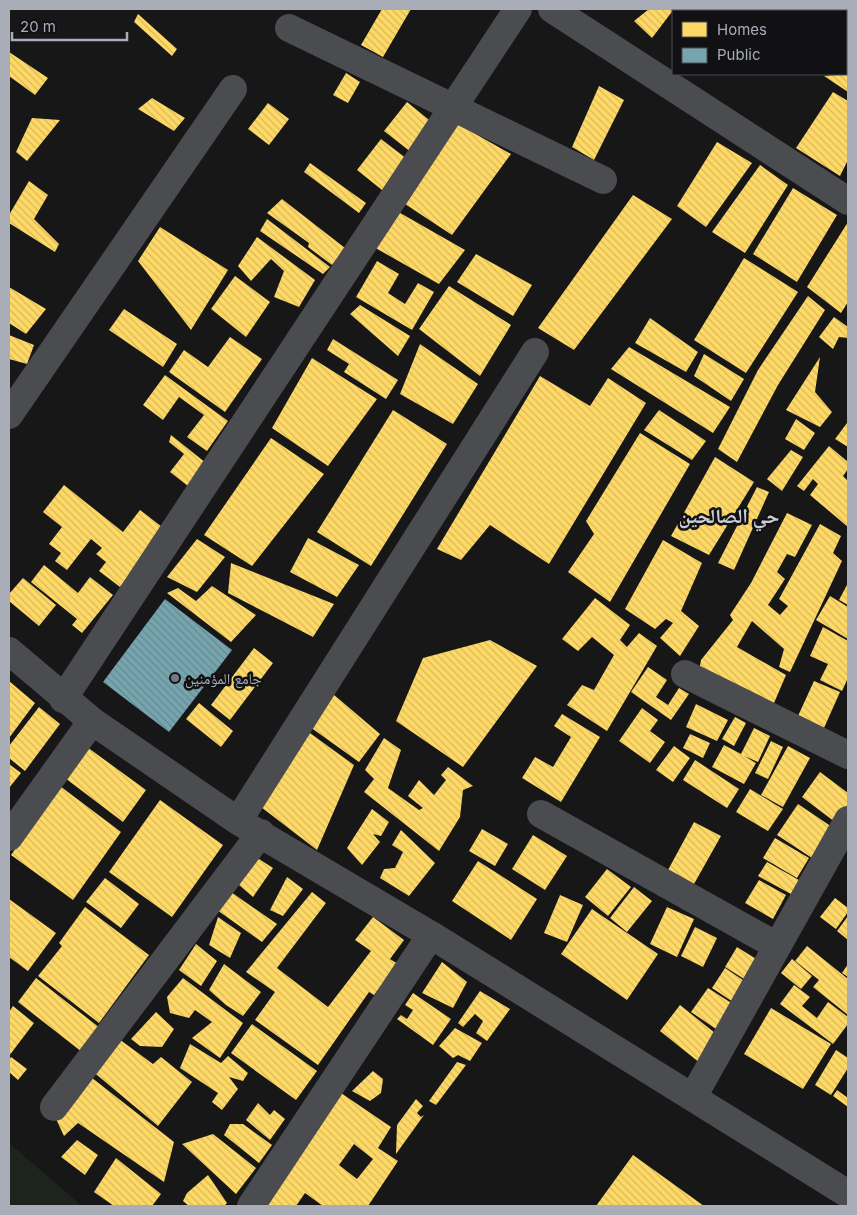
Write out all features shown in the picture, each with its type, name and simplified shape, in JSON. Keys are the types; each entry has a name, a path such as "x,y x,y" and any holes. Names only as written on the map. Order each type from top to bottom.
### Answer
{"street":[{"path":"63,699 518,9"},
{"path":"552,9 848,201"},
{"path":"289,28 602,180"},
{"path":"9,415 233,89"},
{"path":"54,1107 249,827 535,352"},
{"path":"9,651 63,699 92,721 249,827 431,935 847,1190"},
{"path":"685,674 848,755"},
{"path":"9,838 92,721"},
{"path":"541,814 777,946"},
{"path":"693,1097 848,820"},
{"path":"251,1206 431,935"}],"shaded area":[{"path":"9,1143 82,1206 9,1206"}],"building: Homes":[{"path":"382,9 411,9 383,57 361,45"},
{"path":"649,9 674,9 652,38 634,21"},
{"path":"138,14 177,49 172,56 134,22"},
{"path":"848,42 848,92 824,76 847,75"},
{"path":"9,52 48,78 35,95 9,76"},
{"path":"346,73 360,82 348,103 333,95"},
{"path":"599,86 624,100 594,160 572,147"},
{"path":"833,92 848,101 848,160 840,176 796,148"},
{"path":"152,98 185,118 174,131 138,109"},
{"path":"407,102 439,128 416,156 384,131"},
{"path":"268,103 289,119 269,145 248,129"},
{"path":"32,118 60,120 27,161 16,152"},
{"path":"456,123 511,154 452,235 405,204"},
{"path":"381,139 411,162 387,194 357,170"},
{"path":"717,142 752,163 706,227 677,206"},
{"path":"310,163 366,203 359,213 304,172"},
{"path":"760,165 788,185 745,253 712,232"},
{"path":"29,181 48,195 34,219 59,244 55,252 9,223 9,215"},
{"path":"793,188 837,215 797,282 753,254"},
{"path":"633,195 672,219 574,350 538,328"},
{"path":"282,199 345,248 332,265 308,247 309,243 267,213"},
{"path":"395,210 465,250 439,284 372,246"},
{"path":"267,219 330,267 323,274 260,231"},
{"path":"848,222 848,302 841,313 807,287"},
{"path":"160,227 228,270 191,330 138,261"},
{"path":"257,237 315,280 299,307 274,297 284,271 271,259 251,281 238,266"},
{"path":"476,254 532,285 513,316 457,282"},
{"path":"744,258 798,292 746,373 694,340"},
{"path":"377,261 399,274 388,293 405,304 418,283 434,292 412,330 356,297"},
{"path":"235,276 270,302 246,337 211,309"},
{"path":"449,286 511,325 480,376 419,329"},
{"path":"9,287 46,309 26,334 9,323"},
{"path":"808,296 825,310 778,385 737,462 718,449 758,370"},
{"path":"360,305 410,336 398,356 350,314"},
{"path":"124,309 177,344 163,367 109,330"},
{"path":"834,317 848,327 848,338 839,337 833,349 819,337"},
{"path":"650,318 698,352 686,372 635,343"},
{"path":"9,335 34,345 27,364 9,359"},
{"path":"230,337 262,359 225,412 169,372 184,350 208,367"},
{"path":"333,339 398,380 386,399 344,372 349,364 327,350"},
{"path":"420,344 478,384 453,424 400,394"},
{"path":"629,347 730,407 713,433 611,369"},
{"path":"704,354 744,379 731,401 694,376"},
{"path":"820,357 815,392 832,412 820,427 786,410"},
{"path":"312,358 377,399 328,466 272,428"},
{"path":"165,375 228,421 207,451 187,437 204,415 179,397 163,420 143,405"},
{"path":"540,376 590,406 608,378 646,403 549,564 490,525 461,560 437,549"},
{"path":"393,410 447,444 371,566 317,532"},
{"path":"659,410 706,441 692,460 644,430"},
{"path":"796,419 815,433 804,450 785,439"},
{"path":"848,423 848,447 835,439"},
{"path":"640,433 690,464 610,602 568,572 594,534 586,521"},
{"path":"171,435 206,463 188,486 170,472 184,454 169,442"},
{"path":"271,438 324,474 252,566 204,535"},
{"path":"829,446 848,462 848,469 843,476 848,481 848,527 810,495 818,484 813,479 804,491 797,486"},
{"path":"791,450 803,457 782,491 767,479"},
{"path":"715,457 754,482 709,555 671,536"},
{"path":"64,485 123,532 140,510 166,530 120,587 99,571 106,562 96,554 102,548 91,539 67,570 55,561 61,553 49,544 62,527 43,512"},
{"path":"757,487 769,492 734,570 718,563"},
{"path":"787,513 812,525 795,557 787,554 777,572 785,579 768,605 780,615 788,606 779,599 820,524 841,536 833,553 842,561 790,672 779,667 784,649 752,621 737,647 786,675 774,703 699,671 701,660 733,620 730,615 751,583"},
{"path":"308,538 359,565 337,597 290,572"},
{"path":"197,539 225,557 197,592 167,577"},
{"path":"663,540 702,563 681,611 699,626 680,656 660,638 673,623 666,619 655,629 625,609"},
{"path":"231,563 334,604 313,637 228,593"},
{"path":"44,565 78,593 90,577 113,595 82,633 72,625 77,619 31,582"},
{"path":"23,578 56,605 39,626 9,601 9,594"},
{"path":"848,583 848,605 839,600"},
{"path":"212,586 256,615 231,642 167,593 178,588 196,601"},
{"path":"830,596 848,607 848,639 816,620"},
{"path":"595,598 630,625 620,640 627,647 639,633 657,646 607,731 567,705 582,685 594,690 614,655 592,637 578,651 562,639"},
{"path":"823,627 848,641 848,678 842,691 820,680 828,664 810,656"},
{"path":"490,640 537,666 463,767 396,721 423,658"},
{"path":"254,648 273,663 230,720 211,705"},
{"path":"648,667 667,680 656,697 668,705 679,688 689,694 671,720 631,692"},
{"path":"9,681 35,703 9,738"},
{"path":"814,681 840,692 824,728 798,716"},
{"path":"333,694 380,734 359,762 310,727"},
{"path":"199,703 233,731 221,747 186,719"},
{"path":"696,704 728,720 717,741 686,727"},
{"path":"39,707 60,724 25,771 9,758 9,746"},
{"path":"642,708 658,720 650,731 665,742 650,763 619,741"},
{"path":"562,714 600,737 561,802 522,778 535,757 553,767 571,737 554,726"},
{"path":"735,717 746,723 734,746 722,739"},
{"path":"303,728 354,765 317,850 261,807"},
{"path":"754,728 770,736 758,762 744,756 756,763 744,784 712,767 724,745 741,754"},
{"path":"690,734 710,743 703,758 683,748"},
{"path":"384,738 401,750 388,788 419,810 423,808 408,796 419,780 434,795 446,780 441,775 448,767 473,786 463,790 460,817 439,851 364,792 374,779 365,770"},
{"path":"771,741 783,747 768,779 755,773"},
{"path":"674,746 690,758 673,782 656,770"},
{"path":"788,746 810,758 783,807 761,795"},
{"path":"87,747 146,790 123,822 65,778"},
{"path":"695,760 739,789 727,808 683,780"},
{"path":"9,764 21,773 9,788"},
{"path":"820,772 848,793 848,804 835,822 802,797"},
{"path":"60,786 121,832 73,900 11,855"},
{"path":"750,789 783,809 768,831 736,812"},
{"path":"160,800 223,845 172,917 109,872"},
{"path":"798,804 835,829 815,860 777,835"},
{"path":"372,809 389,822 381,836 373,834 380,842 362,865 347,848"},
{"path":"694,822 721,836 694,884 668,870"},
{"path":"482,829 508,844 495,866 469,851"},
{"path":"401,830 435,863 409,896 380,878 384,869 395,868 403,852 392,845"},
{"path":"533,835 567,856 545,890 512,869"},
{"path":"775,838 809,858 797,878 763,858"},
{"path":"256,857 273,868 253,897 239,885"},
{"path":"478,861 537,899 511,940 452,901"},
{"path":"767,862 799,880 791,894 758,876"},
{"path":"607,869 631,887 608,916 585,897"},
{"path":"287,877 303,889 283,916 270,910"},
{"path":"105,878 139,904 121,928 86,902"},
{"path":"759,880 786,895 773,919 745,903"},
{"path":"634,887 652,901 627,932 610,918"},
{"path":"231,892 277,924 262,942 217,910"},
{"path":"312,892 326,903 277,968 328,1007 371,951 355,940 373,917 404,940 390,959 398,964 374,995 369,992 318,1065 255,1020 275,992 246,972"},
{"path":"560,895 583,905 567,942 544,933"},
{"path":"835,898 848,908 848,912 836,929 820,917"},
{"path":"9,899 56,933 28,971 9,957"},
{"path":"85,907 149,955 99,1023 38,976 62,946 59,943"},
{"path":"667,907 694,919 677,957 650,944"},
{"path":"592,909 658,954 627,1000 561,954"},
{"path":"848,916 848,940 837,931"},
{"path":"218,917 241,933 230,958 209,945"},
{"path":"695,927 717,938 703,967 681,956"},
{"path":"196,944 217,961 201,986 179,970"},
{"path":"807,946 848,979 848,1015 813,987 819,980 795,961"},
{"path":"737,947 761,962 749,982 725,967"},
{"path":"792,959 812,976 801,989 781,973"},
{"path":"442,962 467,982 453,1008 422,993"},
{"path":"224,964 261,992 243,1016 226,1005 209,990"},
{"path":"848,964 848,977 842,973"},
{"path":"725,968 749,984 736,1004 712,988"},
{"path":"36,978 100,1028 82,1052 18,1002"},
{"path":"183,978 243,1023 220,1058 192,1038 212,1022 195,1010 189,1018 170,1013 167,997"},
{"path":"794,985 810,997 802,1006 817,1018 828,1002 848,1017 848,1024 833,1044 780,1004"},
{"path":"708,988 736,1006 719,1031 691,1012"},
{"path":"480,991 510,1009 487,1041 476,1033 483,1021 475,1014 463,1027 458,1023"},
{"path":"413,993 451,1019 433,1045 397,1019 401,1015 407,1019 413,1010 405,1005"},
{"path":"680,1005 720,1037 700,1063 660,1031"},
{"path":"13,1006 34,1023 9,1056 9,1012"},
{"path":"771,1008 831,1044 803,1089 744,1054"},
{"path":"156,1012 174,1029 162,1047 140,1046 131,1039"},
{"path":"252,1024 317,1071 296,1100 231,1053"},
{"path":"455,1028 482,1043 470,1061 458,1055 453,1058 439,1046"},
{"path":"119,1039 153,1064 161,1057 192,1082 158,1126 91,1070"},
{"path":"190,1044 221,1063 228,1056 248,1073 243,1081 229,1077 238,1089 222,1110 212,1102 218,1093 180,1068"},
{"path":"836,1050 848,1058 848,1068 831,1095 815,1085"},
{"path":"11,1057 27,1069 18,1080 9,1072 9,1060"},
{"path":"457,1062 466,1065 436,1105 429,1101"},
{"path":"373,1071 383,1079 381,1093 370,1101 352,1091"},
{"path":"87,1074 174,1142 164,1182 78,1123 64,1136 56,1119"},
{"path":"837,1090 848,1098 848,1107 833,1096"},
{"path":"341,1093 391,1127 378,1148 398,1161 368,1206 323,1206 305,1193 296,1206 264,1206","holes":["354,1144 373,1159 357,1179 339,1165"]},
{"path":"416,1099 423,1106 417,1113 421,1117 424,1115 396,1154 397,1125"},
{"path":"258,1103 270,1115 274,1110 285,1119 270,1140 246,1120"},
{"path":"230,1124 243,1124 272,1145 259,1163 224,1135"},
{"path":"213,1134 256,1168 236,1194 182,1144"},
{"path":"77,1140 98,1155 85,1175 61,1157"},
{"path":"633,1155 704,1206 596,1206"},
{"path":"116,1158 161,1194 152,1206 114,1206 94,1192"},
{"path":"208,1175 227,1203 224,1206 189,1206 183,1201 187,1193"}],"building: Public":[{"path":"165,599 232,650 169,732 103,682"}],"place":[{"name":"جامع المؤمنين","path":"175,678"}],"district":[{"name":"حي الصالحين","path":"729,516"}]}
